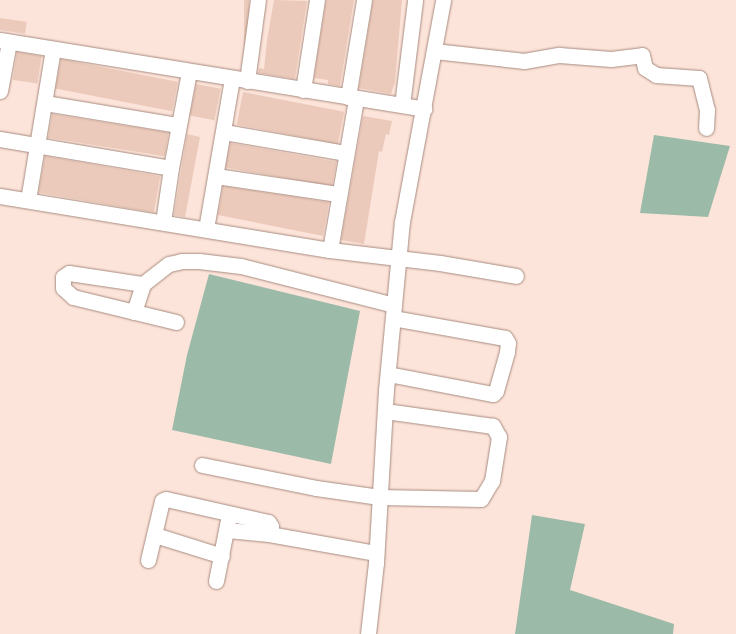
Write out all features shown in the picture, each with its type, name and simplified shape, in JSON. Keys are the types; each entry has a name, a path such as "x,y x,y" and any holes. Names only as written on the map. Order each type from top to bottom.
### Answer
{"street":[{"path":"247,81 258,0"},
{"path":"303,90 316,0"},
{"path":"330,250 346,153 364,0"},
{"path":"402,105 415,0"},
{"path":"368,634 402,222 443,0"},
{"path":"0,91 4,41 424,109"},
{"path":"28,200 53,50"},
{"path":"434,51 524,61 559,55 611,59 642,55 646,68 656,74 699,78 707,110 706,128"},
{"path":"163,222 170,168 188,72"},
{"path":"206,229 232,79"},
{"path":"45,103 178,125"},
{"path":"224,132 346,153"},
{"path":"0,139 170,168"},
{"path":"216,176 338,194"},
{"path":"0,196 330,250 440,263 516,276"},
{"path":"134,312 142,284 169,264 182,260 199,261 241,266 394,311 505,338 508,343 496,391 493,394 388,374"},
{"path":"142,284 69,273 63,277 63,288 73,297 176,322"},
{"path":"202,465 316,488 379,497 481,499 492,481 499,437 493,426 385,411"},
{"path":"148,560 164,500 228,523 269,534 376,553"},
{"path":"216,581 228,523"},
{"path":"155,535 222,556"}],"green space":[{"path":"654,135 730,146 708,217 640,213"},
{"path":"209,274 360,311 331,464 172,430 187,355"},
{"path":"532,515 585,524 570,590 674,624 673,634 515,634"}],"building":[{"path":"244,0 249,0 249,49 244,49"},
{"path":"274,0 307,1 295,79 258,73 259,68 264,69"},
{"path":"326,0 354,0 340,86 328,84 328,80 314,78"},
{"path":"373,0 402,0 395,82 391,94 359,88"},
{"path":"0,18 27,22 25,34 0,30"},
{"path":"17,52 42,56 37,84 13,80"},
{"path":"61,59 178,82 172,111 55,88"},
{"path":"196,84 221,89 214,120 190,115"},
{"path":"243,92 344,112 338,144 237,124"},
{"path":"52,114 169,132 165,156 48,138"},
{"path":"363,116 392,121 389,135 386,134 382,152 379,151 364,244 341,240"},
{"path":"187,134 200,137 185,217 174,215"},
{"path":"230,143 336,162 332,186 226,168"},
{"path":"45,156 160,176 154,213 39,192"},
{"path":"223,186 329,202 323,236 218,215"}]}
